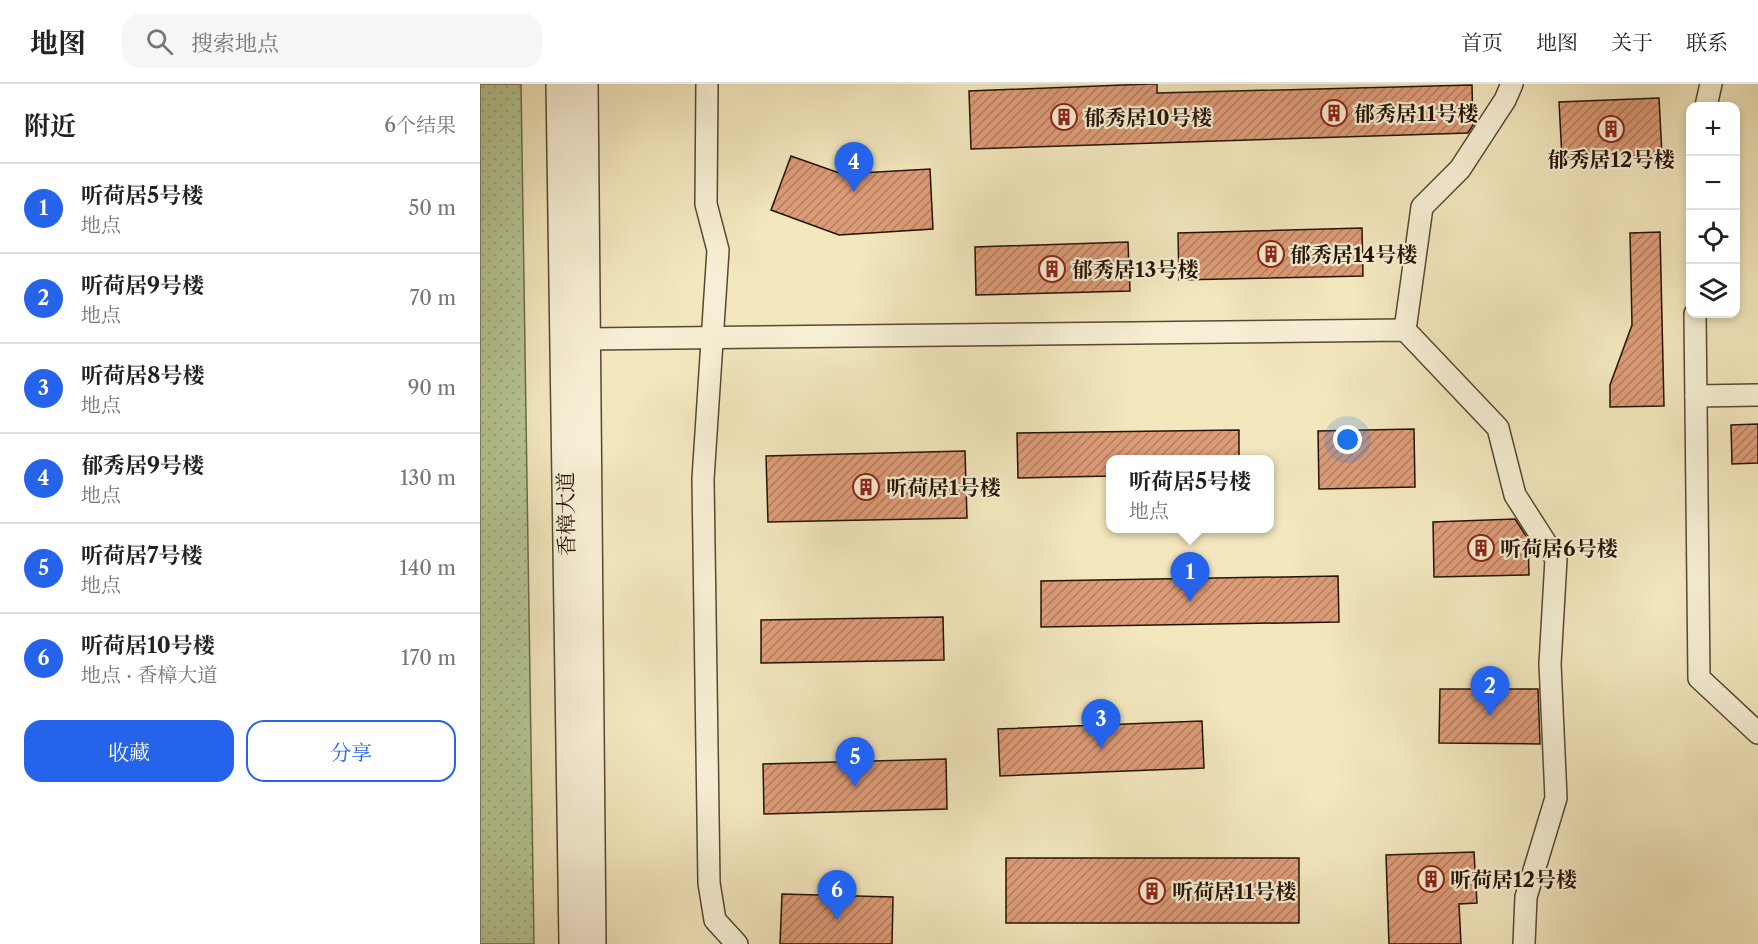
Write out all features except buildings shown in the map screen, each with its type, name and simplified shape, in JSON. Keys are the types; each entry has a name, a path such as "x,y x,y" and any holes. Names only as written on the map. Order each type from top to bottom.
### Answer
{"street":[{"name":"香樟大道","path":"560,84 573,944"},
{"name":"香樟大道","path":"584,84 592,944"},
{"path":"707,84 706,204 718,250 704,479 709,883 715,920 737,944"},
{"path":"1405,330 1422,207 1460,169 1505,100 1512,84"},
{"path":"1707,102 1710,84"},
{"path":"1695,318 1698,678 1758,733"},
{"path":"586,339 1405,330 1498,428 1515,495 1556,559 1550,664 1556,798 1527,897 1524,944"},
{"path":"1696,396 1758,394"}],"green space":[{"path":"480,84 521,84 534,944 480,944"}],"place":[{"name":"郁秀居11号楼","path":"1334,113"},
{"name":"郁秀居10号楼","path":"1064,117"},
{"name":"郁秀居12号楼","path":"1611,129"},
{"name":"郁秀居9号楼","path":"854,192"},
{"name":"郁秀居14号楼","path":"1271,254"},
{"name":"郁秀居13号楼","path":"1052,269"},
{"name":"听荷居1号楼","path":"866,487"},
{"name":"听荷居6号楼","path":"1481,548"},
{"name":"听荷居5号楼","path":"1190,602"},
{"name":"听荷居9号楼","path":"1490,716"},
{"name":"听荷居8号楼","path":"1101,749"},
{"name":"听荷居7号楼","path":"855,787"},
{"name":"听荷居12号楼","path":"1431,879"},
{"name":"听荷居11号楼","path":"1152,891"},
{"name":"听荷居10号楼","path":"837,920"}]}
